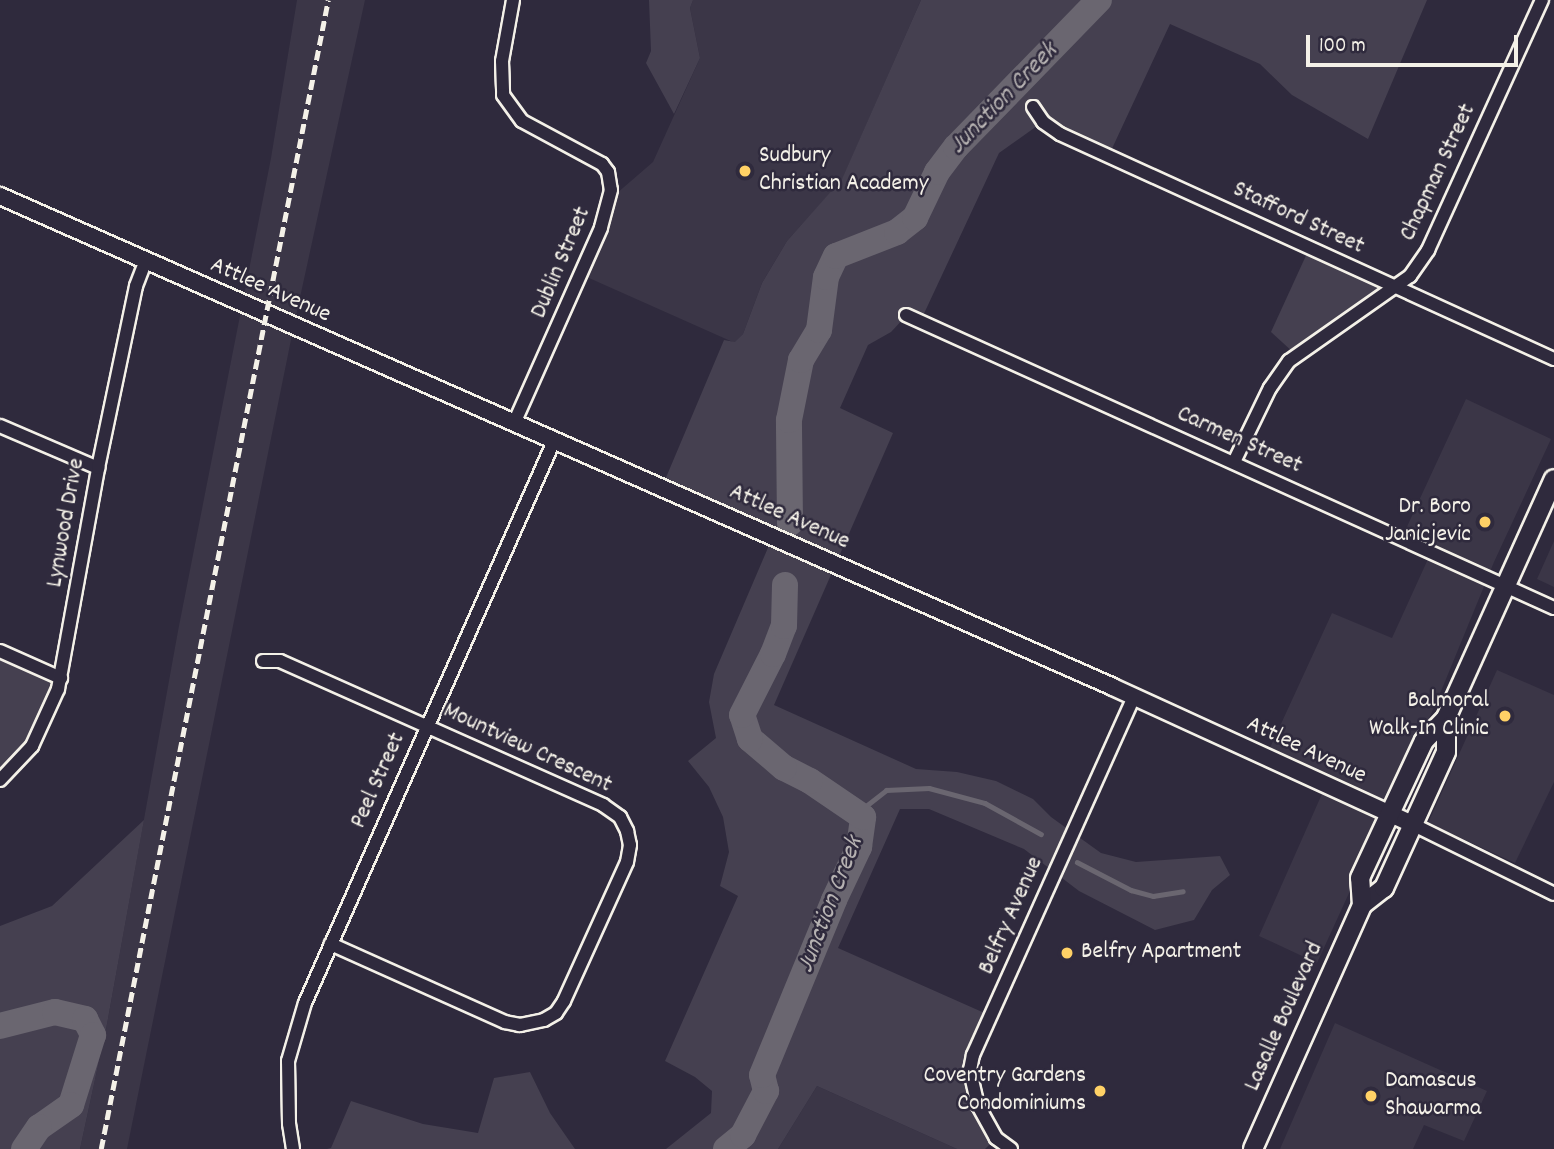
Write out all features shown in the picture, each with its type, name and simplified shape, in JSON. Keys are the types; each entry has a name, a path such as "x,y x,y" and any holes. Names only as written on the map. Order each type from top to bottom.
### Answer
{"main road":[{"name":"Lasalle Boulevard","path":"1253,1149 1362,905 1360,877 1424,741 1446,718 1554,479"},
{"name":"Lasalle Boulevard","path":"1362,905 1384,888 1446,752 1446,718"}],"street":[{"name":"Dublin Street","path":"513,0 502,61 503,95 522,121 602,164 608,172 611,190 598,235 514,424"},
{"name":"Chapman Street","path":"1234,462 1270,388 1289,360 1395,287 1410,275 1428,250 1542,0"},
{"name":"Stafford Street","path":"1033,107 1043,121 1060,134 1554,359"},
{"name":"Attlee Avenue","path":"0,196 1134,697 1412,824 1554,894"},
{"name":"Lynwood Drive","path":"0,780 32,746 54,704 61,678 98,468 136,286 146,260"},
{"name":"Carmen Street","path":"906,316 1506,584 1554,608"},
{"path":"0,426 98,468"},
{"name":"Peel Street","path":"293,1149 289,1124 288,1061 305,1003 554,441"},
{"path":"0,651 61,678"},
{"name":"Mountview Crescent","path":"263,661 280,661 603,805 620,817 630,845 626,862 564,1001 556,1013 531,1024 505,1022 331,944"},
{"name":"Belfry Avenue","path":"1011,1149 996,1138 978,1106 970,1070 973,1055 1134,697"}],"shaded area":[{"path":"297,0 365,0 294,325 127,1149 80,1149 107,1024 178,631 271,158"},
{"path":"649,0 693,0 690,8 700,58 674,114 646,63 651,51"},
{"name":"Sudbury Christian Academy","path":"693,0 921,0 842,180 787,241 762,283 743,334 735,343 580,274 609,200 653,162 700,58 690,8"},
{"path":"921,0 1427,0 1368,139 1292,95 1260,64 1170,24 1109,155 1044,121 999,153 921,320 907,315 891,332 868,345 840,408 893,433 774,705 916,769 957,772 996,781 1033,799 1051,817 1101,853 1136,862 1220,856 1230,875 1212,890 1194,920 1155,930 1079,891 1024,849 929,809 900,809 838,948 989,1015 969,1070 995,1139 985,1149 957,1149 817,1086 778,1149 666,1149 711,1113 712,1091 695,1077 665,1061 738,896 720,886 729,852 723,817 709,787 688,761 716,738 709,702 714,674 773,536 662,487 724,340 735,342 743,334 762,283 787,241 842,179"},
{"path":"1309,249 1392,287 1294,353 1271,332"},
{"path":"1466,399 1551,439 1494,562 1437,701 1317,963 1259,936 1329,778 1269,750 1332,613 1392,638 1428,559 1398,546"},
{"path":"1554,541 1554,587 1537,579"},
{"path":"0,652 58,679 43,724 0,777"},
{"path":"1497,670 1554,695 1554,782 1515,863 1428,823"},
{"path":"144,820 107,1024 80,1149 0,1149 0,926 52,906"},
{"path":"1335,1023 1487,1091 1464,1141 1424,1125 1413,1149 1280,1149"},
{"path":"530,1072 550,1113 575,1149 327,1149 331,1148 351,1101 423,1124 478,1133 494,1078"},
{"path":"817,1086 957,1149 778,1149"}],"waterway":[{"name":"Junction Creek","path":"790,523 789,420 801,360 819,330 826,277 836,256 897,232 915,218 937,172 956,147 1099,0"},
{"name":"Junction Creek","path":"726,1149 743,1135 766,1091 762,1075 834,900 859,847 863,817 810,781 784,768 750,739 742,715 784,626 785,585"},
{"path":"857,813 886,790 929,788 985,803 1041,834"},
{"path":"1077,862 1131,890 1153,896 1183,891"},
{"name":"Junction Creek","path":"0,1026 55,1012 85,1019 93,1035 71,1105 39,1127 24,1149"}],"railway":[{"path":"101,1149 328,0"}],"place":[{"name":"Sudbury Christian Academy","path":"745,171"},
{"name":"Dr. Boro Janicjevic","path":"1485,522"},
{"name":"Balmoral Walk-In Clinic","path":"1505,716"},
{"name":"Belfry Apartment","path":"1067,953"},
{"name":"Coventry Gardens Condominiums","path":"1100,1091"},
{"name":"Damascus Shawarma","path":"1371,1096"}]}
